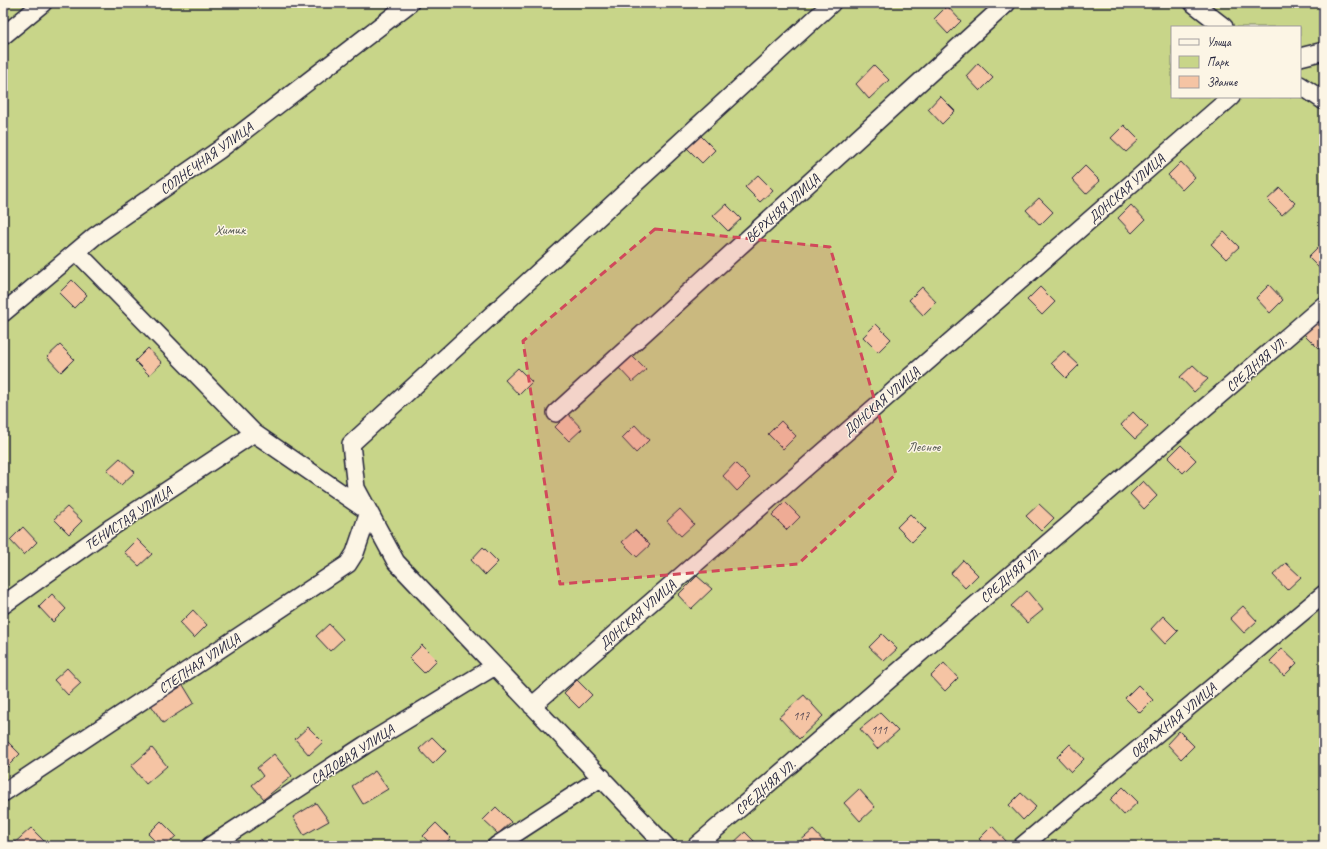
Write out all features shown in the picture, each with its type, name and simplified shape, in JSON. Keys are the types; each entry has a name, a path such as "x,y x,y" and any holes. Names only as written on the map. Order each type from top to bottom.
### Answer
{"street":[{"path":"3,36 43,3"},
{"name":"СОЛНЕЧНАЯ УЛИЦА","path":"3,313 95,236 219,150 410,3"},
{"path":"666,846 396,562 356,488 351,444 832,3"},
{"name":"ВЕРХНЯЯ УЛИЦА","path":"556,413 1007,3"},
{"path":"1193,3 1223,26"},
{"path":"1301,57 1324,51"},
{"path":"1301,86 1324,101"},
{"name":"ДОНСКАЯ УЛИЦА","path":"532,706 1230,98"},
{"path":"77,252 254,433 369,512"},
{"name":"СРЕДНЯЯ УЛ.","path":"696,846 1324,305"},
{"name":"ТЕНИСТАЯ УЛИЦА","path":"3,605 112,528 254,433"},
{"name":"СТЕПНАЯ УЛИЦА","path":"3,793 348,564 355,553 369,512"},
{"name":"ОВРАЖНАЯ УЛИЦА","path":"1022,846 1324,594"},
{"name":"САДОВАЯ УЛИЦА","path":"210,846 365,745 495,666"},
{"path":"496,846 602,777"}],"highlighted area":[{"path":"655,229 830,247 896,474 798,564 560,584 523,341"}],"green space":[{"path":"3,3 1324,3 1324,846 3,846"}],"building":[{"path":"947,6 961,21 948,34 934,19"},
{"path":"978,63 993,78 980,91 966,76"},
{"path":"874,65 889,80 869,99 856,84"},
{"path":"940,96 955,111 942,124 928,109"},
{"path":"1124,125 1139,140 1126,152 1111,138"},
{"path":"700,135 715,150 702,163 687,148"},
{"path":"1181,162 1195,177 1182,190 1168,175"},
{"path":"1085,166 1100,181 1086,194 1072,179"},
{"path":"758,175 773,190 760,202 745,187"},
{"path":"1280,188 1295,203 1282,215 1267,200"},
{"path":"1039,198 1053,212 1040,225 1026,210"},
{"path":"726,204 741,219 728,231 713,216"},
{"path":"1131,205 1145,220 1132,233 1118,218"},
{"path":"1224,232 1239,247 1226,259 1211,244"},
{"path":"1321,244 1324,247 1323,272 1308,257"},
{"path":"72,280 87,295 74,308 59,293"},
{"path":"1269,285 1283,300 1270,313 1256,298"},
{"path":"922,287 936,302 923,315 909,300"},
{"path":"1040,287 1055,302 1042,315 1027,300"},
{"path":"1317,321 1324,328 1324,344 1319,349 1304,334"},
{"path":"876,324 891,339 878,352 863,337"},
{"path":"60,345 74,359 61,372 47,357"},
{"path":"148,348 162,363 149,375 135,361"},
{"path":"1064,351 1079,365 1066,378 1051,363"},
{"path":"631,355 646,370 632,382 618,367"},
{"path":"1193,365 1208,379 1194,392 1180,377"},
{"path":"518,368 532,382 519,395 505,380"},
{"path":"1133,412 1148,427 1135,439 1121,425"},
{"path":"568,414 582,429 569,441 555,427"},
{"path":"781,421 796,436 783,449 768,434"},
{"path":"635,425 649,440 636,453 622,438"},
{"path":"1181,445 1196,460 1183,473 1168,458"},
{"path":"120,458 135,472 121,485 107,470"},
{"path":"735,463 750,478 737,491 723,476"},
{"path":"1143,481 1157,496 1144,509 1130,494"},
{"path":"785,502 800,517 787,530 772,515"},
{"path":"1039,504 1054,518 1041,531 1026,516"},
{"path":"67,507 82,521 69,534 54,519"},
{"path":"680,509 694,524 681,536 667,521"},
{"path":"910,514 925,529 912,542 897,527"},
{"path":"23,527 37,542 24,555 10,540"},
{"path":"635,530 650,545 637,557 622,542"},
{"path":"137,539 152,554 139,566 124,552"},
{"path":"483,547 498,562 485,575 471,560"},
{"path":"963,560 978,575 965,588 951,573"},
{"path":"1286,563 1301,577 1287,590 1273,575"},
{"path":"697,576 712,589 691,609 678,595"},
{"path":"1027,591 1043,610 1027,623 1011,606"},
{"path":"52,594 66,609 53,622 39,607"},
{"path":"1243,606 1257,621 1244,633 1230,618"},
{"path":"193,610 207,625 194,638 180,623"},
{"path":"1163,616 1178,631 1165,644 1151,629"},
{"path":"329,624 343,639 330,651 316,636"},
{"path":"882,634 897,649 884,661 869,647"},
{"path":"422,645 437,660 424,673 409,658"},
{"path":"1282,649 1297,663 1284,676 1270,661"},
{"path":"944,663 958,678 945,691 931,676"},
{"path":"67,668 81,683 68,695 54,680"},
{"path":"577,680 592,695 579,708 564,693"},
{"path":"183,685 194,703 163,723 151,705"},
{"path":"1138,685 1153,700 1140,713 1125,698"},
{"path":"804,695 823,716 799,739 779,717"},
{"path":"880,713 898,731 877,749 860,729"},
{"path":"308,727 323,742 309,755 295,739"},
{"path":"1179,731 1194,746 1181,759 1167,744"},
{"path":"432,737 446,751 433,764 419,749"},
{"path":"5,739 20,754 7,767 3,763 3,741"},
{"path":"1070,744 1084,759 1071,772 1057,757"},
{"path":"152,748 167,766 146,784 131,766"},
{"path":"274,754 292,776 264,799 252,785 263,776 257,768"},
{"path":"375,771 388,789 363,804 352,786"},
{"path":"1123,787 1138,802 1124,815 1110,800"},
{"path":"859,789 875,807 860,821 844,803"},
{"path":"1021,793 1036,807 1023,820 1009,805"},
{"path":"316,803 329,821 304,835 293,817"},
{"path":"496,807 511,822 498,834 483,820"},
{"path":"161,821 176,836 165,846 160,846 148,834"},
{"path":"436,823 451,838 442,846 433,846 423,836"},
{"path":"992,826 1006,841 1001,846 986,846 979,839"},
{"path":"31,828 46,843 42,846 11,846"},
{"path":"813,830 828,846 800,846 798,843"},
{"path":"745,832 759,846 730,846"},
{"path":"261,839 266,846 250,846"}],"park label":[{"name":"Химик","path":"230,229"},
{"name":"Лесное","path":"924,446"}]}
